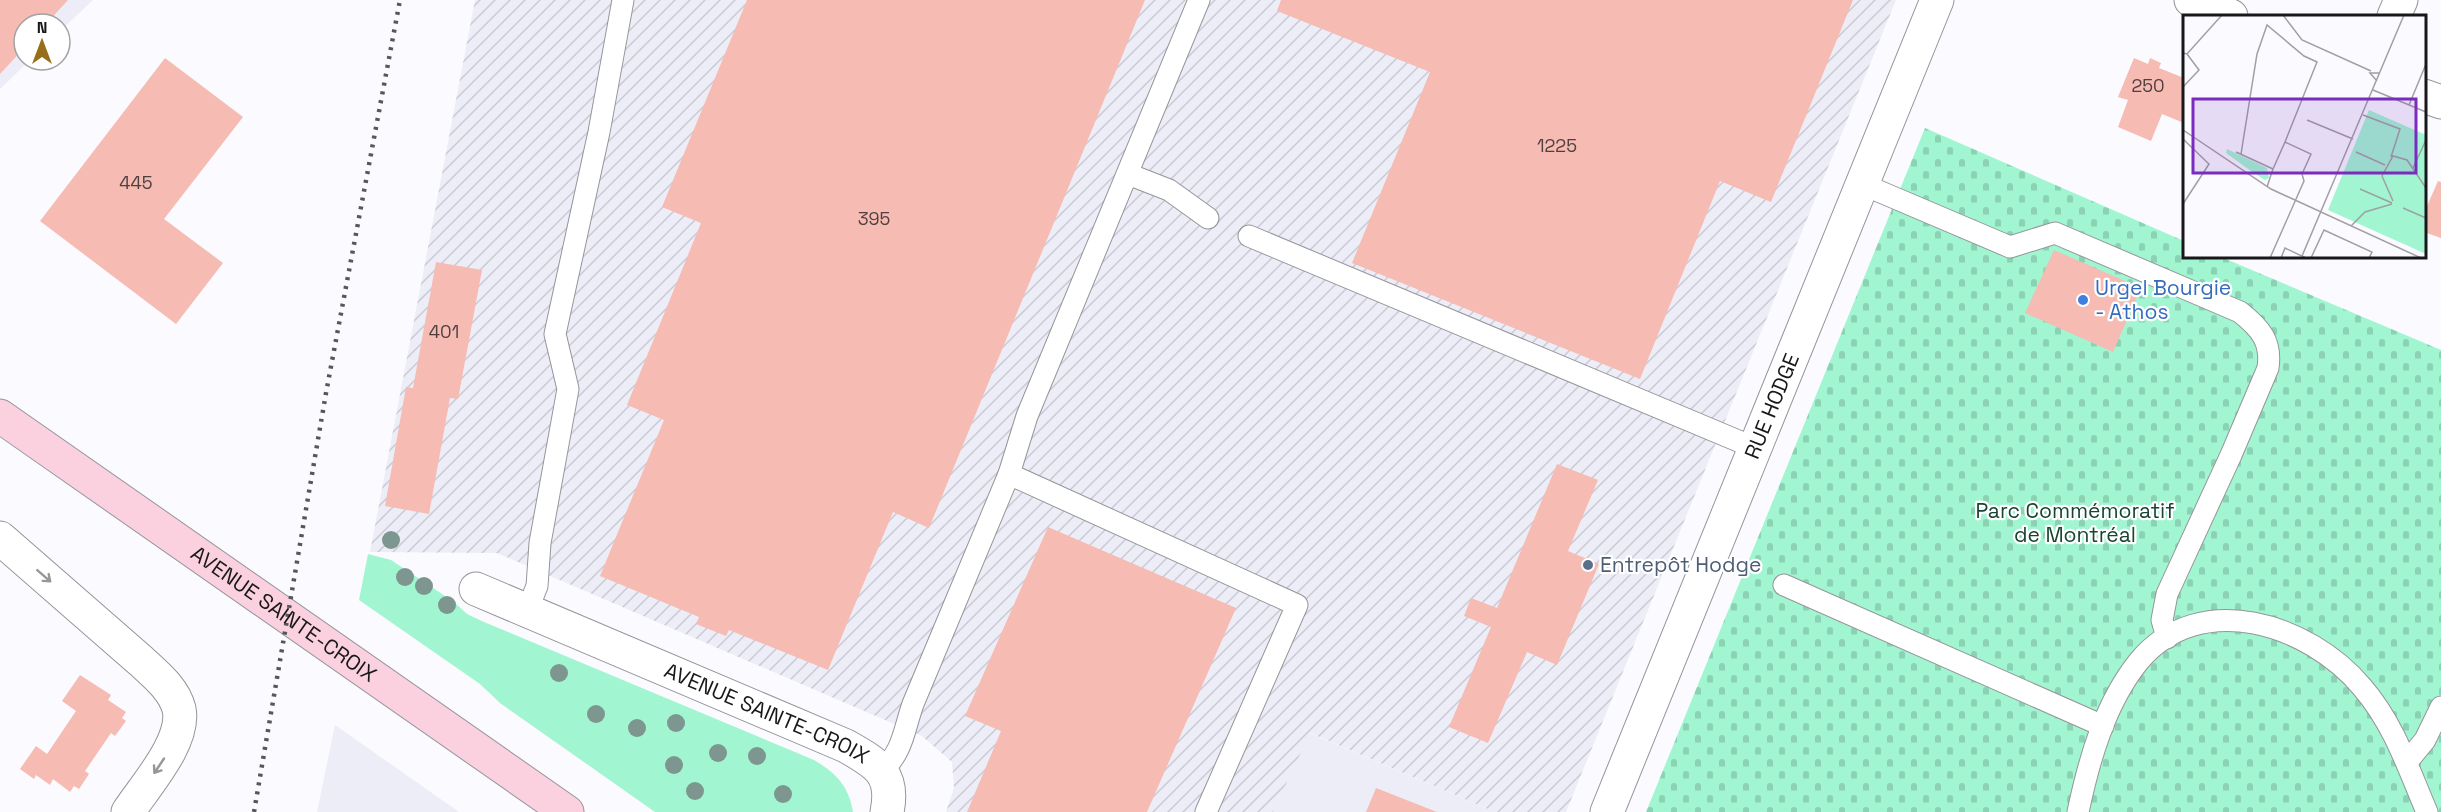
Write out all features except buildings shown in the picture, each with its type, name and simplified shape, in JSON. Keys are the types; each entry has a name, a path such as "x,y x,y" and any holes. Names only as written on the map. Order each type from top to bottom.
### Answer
{"main road":[{"name":"AVENUE SAINTE-CROIX","path":"0,416 567,812"}],"street":[{"name":"RUE HODGE","path":"1607,812 1937,0"},
{"path":"2192,0 2229,15"},
{"path":"2394,15 2401,0"},
{"path":"2426,97 2441,102"},
{"path":"0,537 161,681 176,701 179,715 174,742 128,812"},
{"name":"AVENUE SAINTE-CROIX","path":"476,589 846,746 866,758 881,771 889,788 887,812"}],"lane":[{"path":"527,611 537,586 540,543 568,389 555,334 599,132 623,0"},
{"path":"881,771 896,755 903,741 913,704 1009,474 1028,416 1199,0"},
{"path":"1128,174 1169,190 1208,218"},
{"path":"1862,184 2010,247 2055,233 2240,312 2260,329 2266,338 2268,368 2231,455 2166,594 2162,620 2167,638"},
{"path":"1249,237 1755,448"},
{"path":"1009,474 1297,605 1206,812"},
{"path":"1784,585 2103,726"},
{"path":"2078,812 2087,771 2103,726 2138,662 2152,647 2191,626 2234,620 2256,622 2277,628 2302,640 2328,655 2363,688 2382,714 2407,762 2427,812"},
{"path":"2407,762 2425,740 2441,707"}],"shaded area":[{"path":"0,0 93,0 72,20 72,12 12,12 12,72 18,72 0,89"},
{"path":"475,0 1896,0 1566,812 1495,812 1310,733 1273,812 946,812 954,788 952,762 922,736 497,553 370,552"},
{"path":"335,725 459,812 317,812"},
{"path":"1309,733 1495,812 1273,812"}],"green space":[{"name":"Parc Commémoratif de Montréal","path":"1925,128 2183,241 2183,258 2223,258 2441,350 2441,812 1646,812"},
{"path":"368,554 391,560 454,602 467,614 484,622 814,760 840,781 848,795 853,812 655,812 500,703 480,684 359,600"}],"railway":[{"path":"254,812 326,393 400,0"}],"place":[{"name":"Urgel Bourgie - Athos","path":"2083,300"},
{"name":"Entrepôt Hodge","path":"1588,565"}]}
